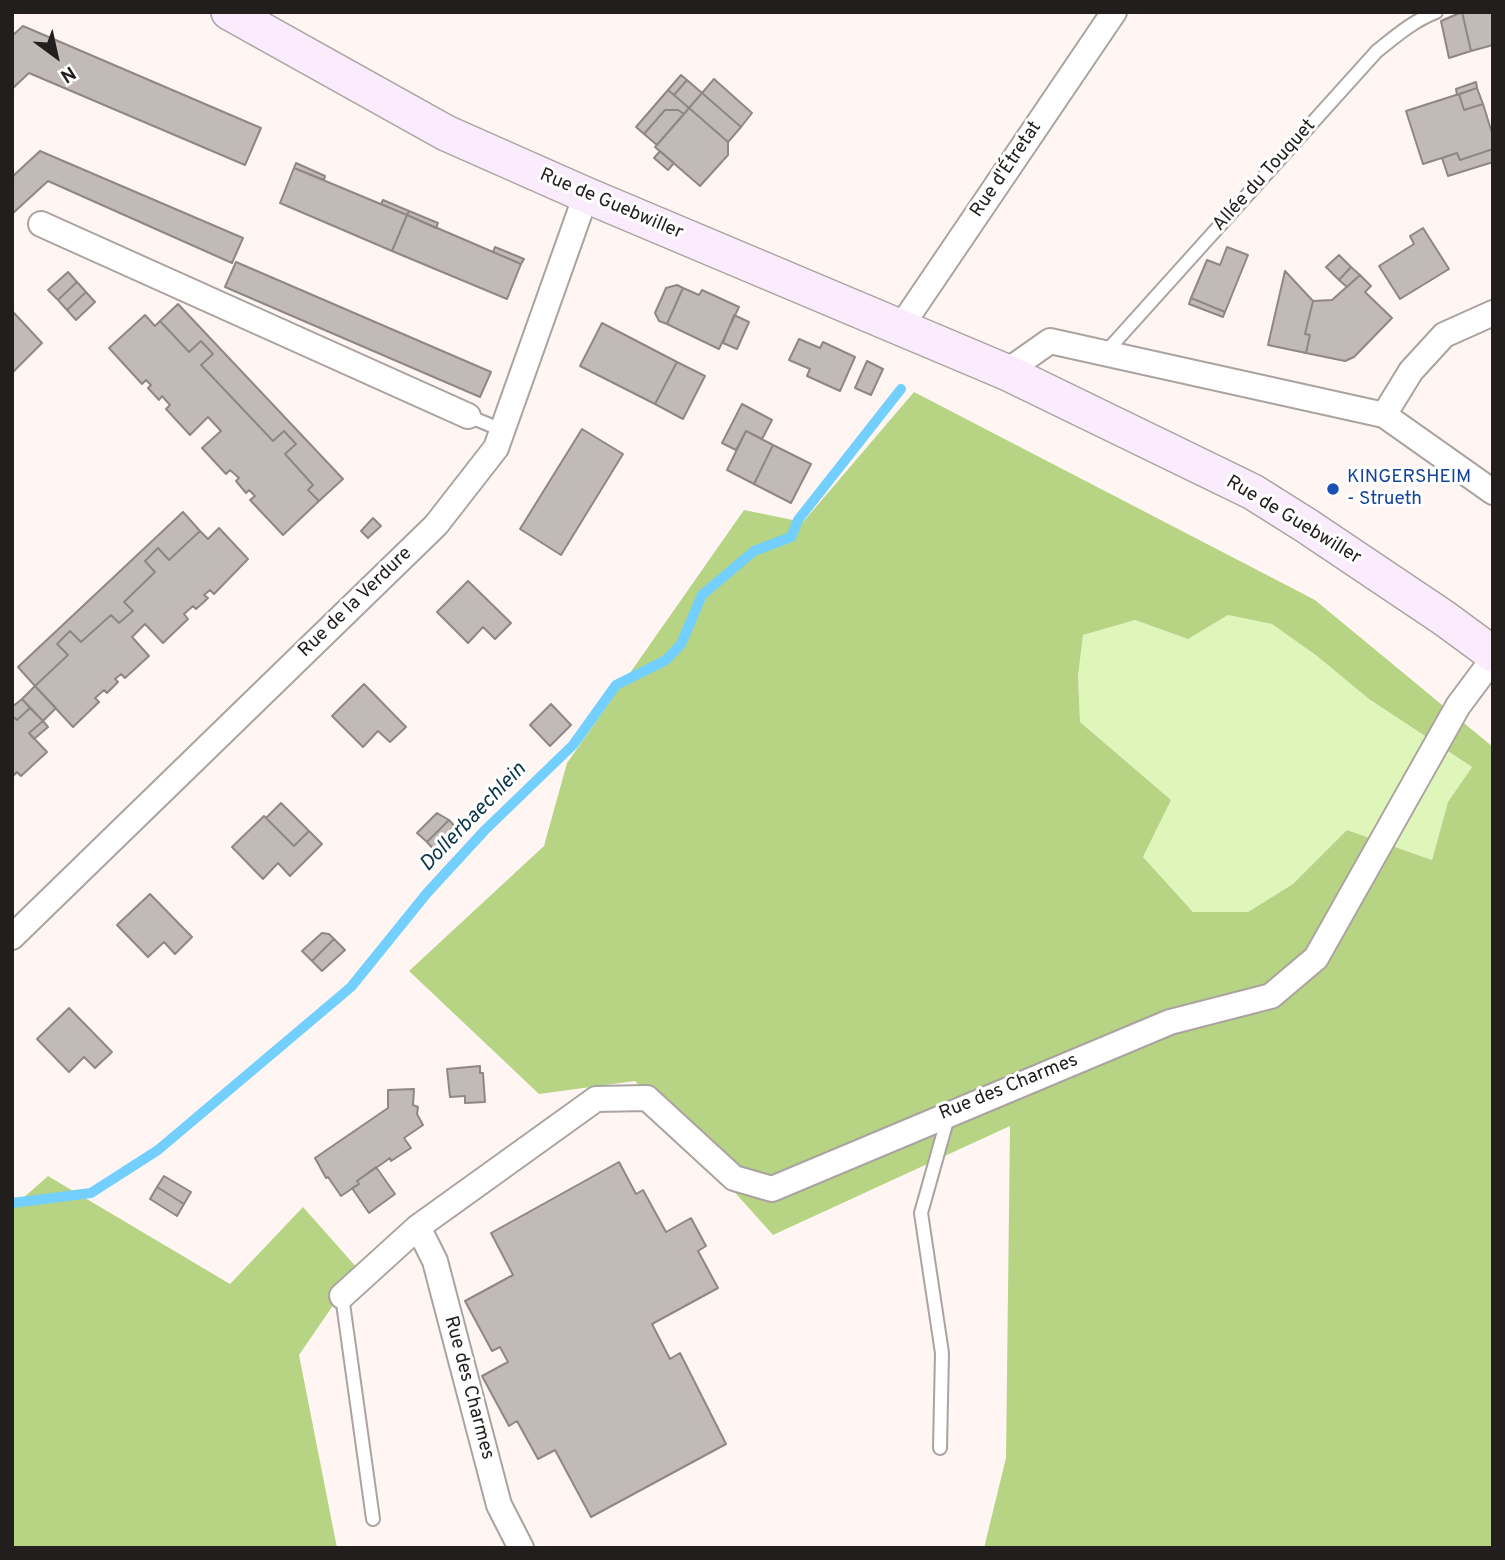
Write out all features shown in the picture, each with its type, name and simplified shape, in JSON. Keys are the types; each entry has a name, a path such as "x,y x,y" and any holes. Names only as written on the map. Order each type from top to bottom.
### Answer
{"main road":[{"name":"Rue de Guebwiller","path":"229,12 446,133 1006,372 1252,492 1444,618 1493,657"}],"street":[{"name":"Rue d'Étretat","path":"900,328 1114,12"},
{"name":"Rue de la Verdure","path":"12,937 436,525 496,448 586,195"},
{"path":"41,224 468,416"},
{"path":"1384,415 1411,371 1444,335 1493,313"},
{"path":"1006,372 1050,341 1384,415 1493,492"},
{"name":"Rue des Charmes","path":"342,1296 418,1227 596,1099 647,1098 734,1178 772,1189 1170,1022 1271,996 1316,958 1458,706 1493,657"},
{"name":"Rue des Charmes","path":"418,1227 435,1261 499,1505 521,1548"}],"lane":[{"name":"Allée du Touquet","path":"1105,353 1377,51 1404,29 1436,12"},
{"path":"468,416 502,430"},
{"path":"940,1448 943,1353 921,1213 949,1113"},
{"path":"342,1296 373,1518"}],"green space":[{"path":"914,392 1315,600 1493,747 1493,1548 984,1548 1006,1458 1010,1126 773,1235 635,1081 539,1094 409,971 544,846 567,763 744,510 803,522","holes":["1228,615 1272,624 1317,656 1369,699 1472,767 1448,802 1432,860 1347,830 1293,884 1248,912 1193,912 1143,857 1171,800 1080,722 1078,676 1083,635 1135,620 1188,639"]},
{"path":"1228,615 1272,624 1317,656 1369,699 1472,767 1448,802 1432,860 1347,830 1293,884 1248,912 1193,912 1143,857 1171,800 1080,722 1078,676 1083,635 1135,620 1188,639"},
{"path":"48,1176 230,1284 303,1207 358,1269 299,1355 337,1548 12,1548 12,1208"}],"building":[{"path":"1462,12 1471,51 1449,58 1441,21"},
{"path":"1462,12 1492,12 1493,45 1471,51"},
{"path":"23,26 261,128 245,165 29,73 12,89 12,36"},
{"path":"681,75 687,80 674,95 668,90"},
{"path":"714,79 752,113 741,127 702,93"},
{"path":"687,80 702,93 689,108 674,95"},
{"path":"1476,82 1477,88 1457,95 1456,89"},
{"path":"1477,88 1483,104 1464,110 1459,94"},
{"path":"668,90 689,108 684,114 678,110 665,110 644,134 636,127"},
{"path":"702,93 741,127 728,142 689,108"},
{"path":"1459,94 1464,110 1483,104 1493,136 1493,149 1460,160 1457,153 1423,164 1406,111"},
{"path":"689,108 728,142 728,155 700,186 655,147"},
{"path":"665,110 678,110 684,114 657,145 644,134"},
{"path":"1493,149 1493,162 1448,176 1442,158 1457,153 1460,160"},
{"path":"40,151 243,238 232,263 48,181 12,214 12,177"},
{"path":"660,151 674,163 668,170 654,158"},
{"path":"296,163 325,176 324,180 294,168"},
{"path":"294,168 407,215 392,251 280,203"},
{"path":"383,200 409,211 407,215 381,204"},
{"path":"409,211 438,223 436,228 407,215"},
{"path":"407,215 521,264 507,299 392,251"},
{"path":"1423,228 1449,269 1400,299 1379,266 1414,244 1410,236"},
{"path":"495,247 524,259 521,264 493,252"},
{"path":"1227,247 1248,255 1225,312 1191,298 1207,260 1220,265"},
{"path":"1339,255 1351,267 1339,280 1326,267"},
{"path":"236,262 491,372 480,397 225,287"},
{"path":"1351,267 1360,275 1347,287 1339,280"},
{"path":"1285,271 1313,301 1305,334 1310,335 1306,353 1268,345"},
{"path":"68,272 77,282 58,300 48,290"},
{"path":"1360,275 1371,286 1365,292 1392,318 1354,357 1345,361 1306,353 1310,335 1305,334 1313,301 1332,300"},
{"path":"77,282 86,292 67,310 58,300"},
{"path":"677,285 683,288 667,324 659,321 655,313 666,288"},
{"path":"683,288 699,295 702,290 739,307 719,349 667,324"},
{"path":"86,292 95,302 76,320 67,310"},
{"path":"1191,298 1225,312 1223,317 1189,304"},
{"path":"178,304 343,479 319,501 308,490 313,485 285,454 296,444 284,431 273,441 201,365 213,354 201,341 189,352 160,321"},
{"path":"12,313 42,343 12,373"},
{"path":"145,315 155,326 160,321 189,352 201,341 213,354 201,365 273,441 284,431 296,444 285,454 313,485 308,490 319,501 283,535 250,500 255,496 249,490 246,493 236,481 239,478 230,470 226,474 202,448 221,431 208,417 190,435 166,409 170,405 162,396 159,400 148,388 151,385 146,380 142,384 109,348"},
{"path":"734,315 749,322 737,349 723,343"},
{"path":"602,323 677,362 655,404 580,366"},
{"path":"799,339 820,348 823,342 855,357 840,391 807,376 810,369 789,360"},
{"path":"867,361 883,369 871,395 855,388"},
{"path":"677,362 705,376 683,419 655,404"},
{"path":"742,404 772,420 762,439 746,431 736,450 722,443"},
{"path":"582,429 623,454 561,555 520,529"},
{"path":"746,431 773,445 754,484 727,470"},
{"path":"773,445 811,464 791,503 754,484"},
{"path":"183,512 200,531 169,560 158,548 145,561 155,572 124,602 133,611 119,623 111,615 81,642 70,631 57,644 68,655 35,686 18,667"},
{"path":"373,518 381,526 368,538 361,531"},
{"path":"219,528 248,559 214,594 210,590 204,595 208,598 204,602 196,609 193,606 184,614 188,619 163,643 145,624 132,637 149,656 125,678 121,674 115,679 118,682 107,693 104,690 95,698 99,702 73,727 35,686 68,655 57,644 70,631 81,642 111,615 119,623 133,611 124,602 155,572 145,561 158,548 169,560 200,531 208,539"},
{"path":"468,581 511,623 495,639 483,627 468,643 437,612"},
{"path":"364,684 406,727 390,742 378,731 363,747 332,716"},
{"path":"35,686 56,708 43,721 22,699"},
{"path":"22,699 30,708 17,720 12,716 12,707"},
{"path":"551,704 571,725 550,746 530,725"},
{"path":"30,708 43,721 29,733 47,752 21,776 17,772 12,777 12,716 17,720"},
{"path":"43,721 48,727 34,739 29,733"},
{"path":"281,803 309,831 294,846 266,818"},
{"path":"437,813 449,820 427,842 417,833"},
{"path":"264,816 294,846 309,831 322,844 290,876 278,863 263,879 232,847"},
{"path":"449,820 459,831 437,853 427,842"},
{"path":"150,894 192,937 175,954 164,942 148,957 117,925"},
{"path":"322,933 329,934 334,939 312,961 302,951"},
{"path":"334,939 345,950 322,971 312,961"},
{"path":"69,1008 112,1052 95,1068 84,1057 69,1072 37,1039"},
{"path":"480,1066 485,1102 465,1103 465,1096 450,1097 447,1069"},
{"path":"414,1089 413,1105 418,1107 417,1114 423,1125 404,1138 411,1148 391,1161 390,1158 341,1196 328,1177 326,1178 315,1158 388,1108 388,1090"},
{"path":"619,1162 636,1194 643,1190 666,1232 691,1218 706,1246 698,1251 718,1288 652,1324 670,1359 680,1353 726,1444 591,1517 555,1450 538,1459 517,1421 509,1426 482,1376 508,1362 500,1347 492,1351 465,1301 513,1275 491,1233"},
{"path":"376,1167 395,1194 369,1213 352,1188"},
{"path":"164,1176 191,1192 184,1204 157,1187"},
{"path":"157,1187 184,1204 177,1216 150,1199"}],"waterway":[{"name":"Dollerbaechlein","path":"12,1203 91,1193 158,1150 351,987 427,893 485,830 573,745 616,685 666,660 681,644 702,595 754,551 791,537 798,520 901,389"}],"place":[{"name":"KINGERSHEIM - Strueth","path":"1333,489"}]}
